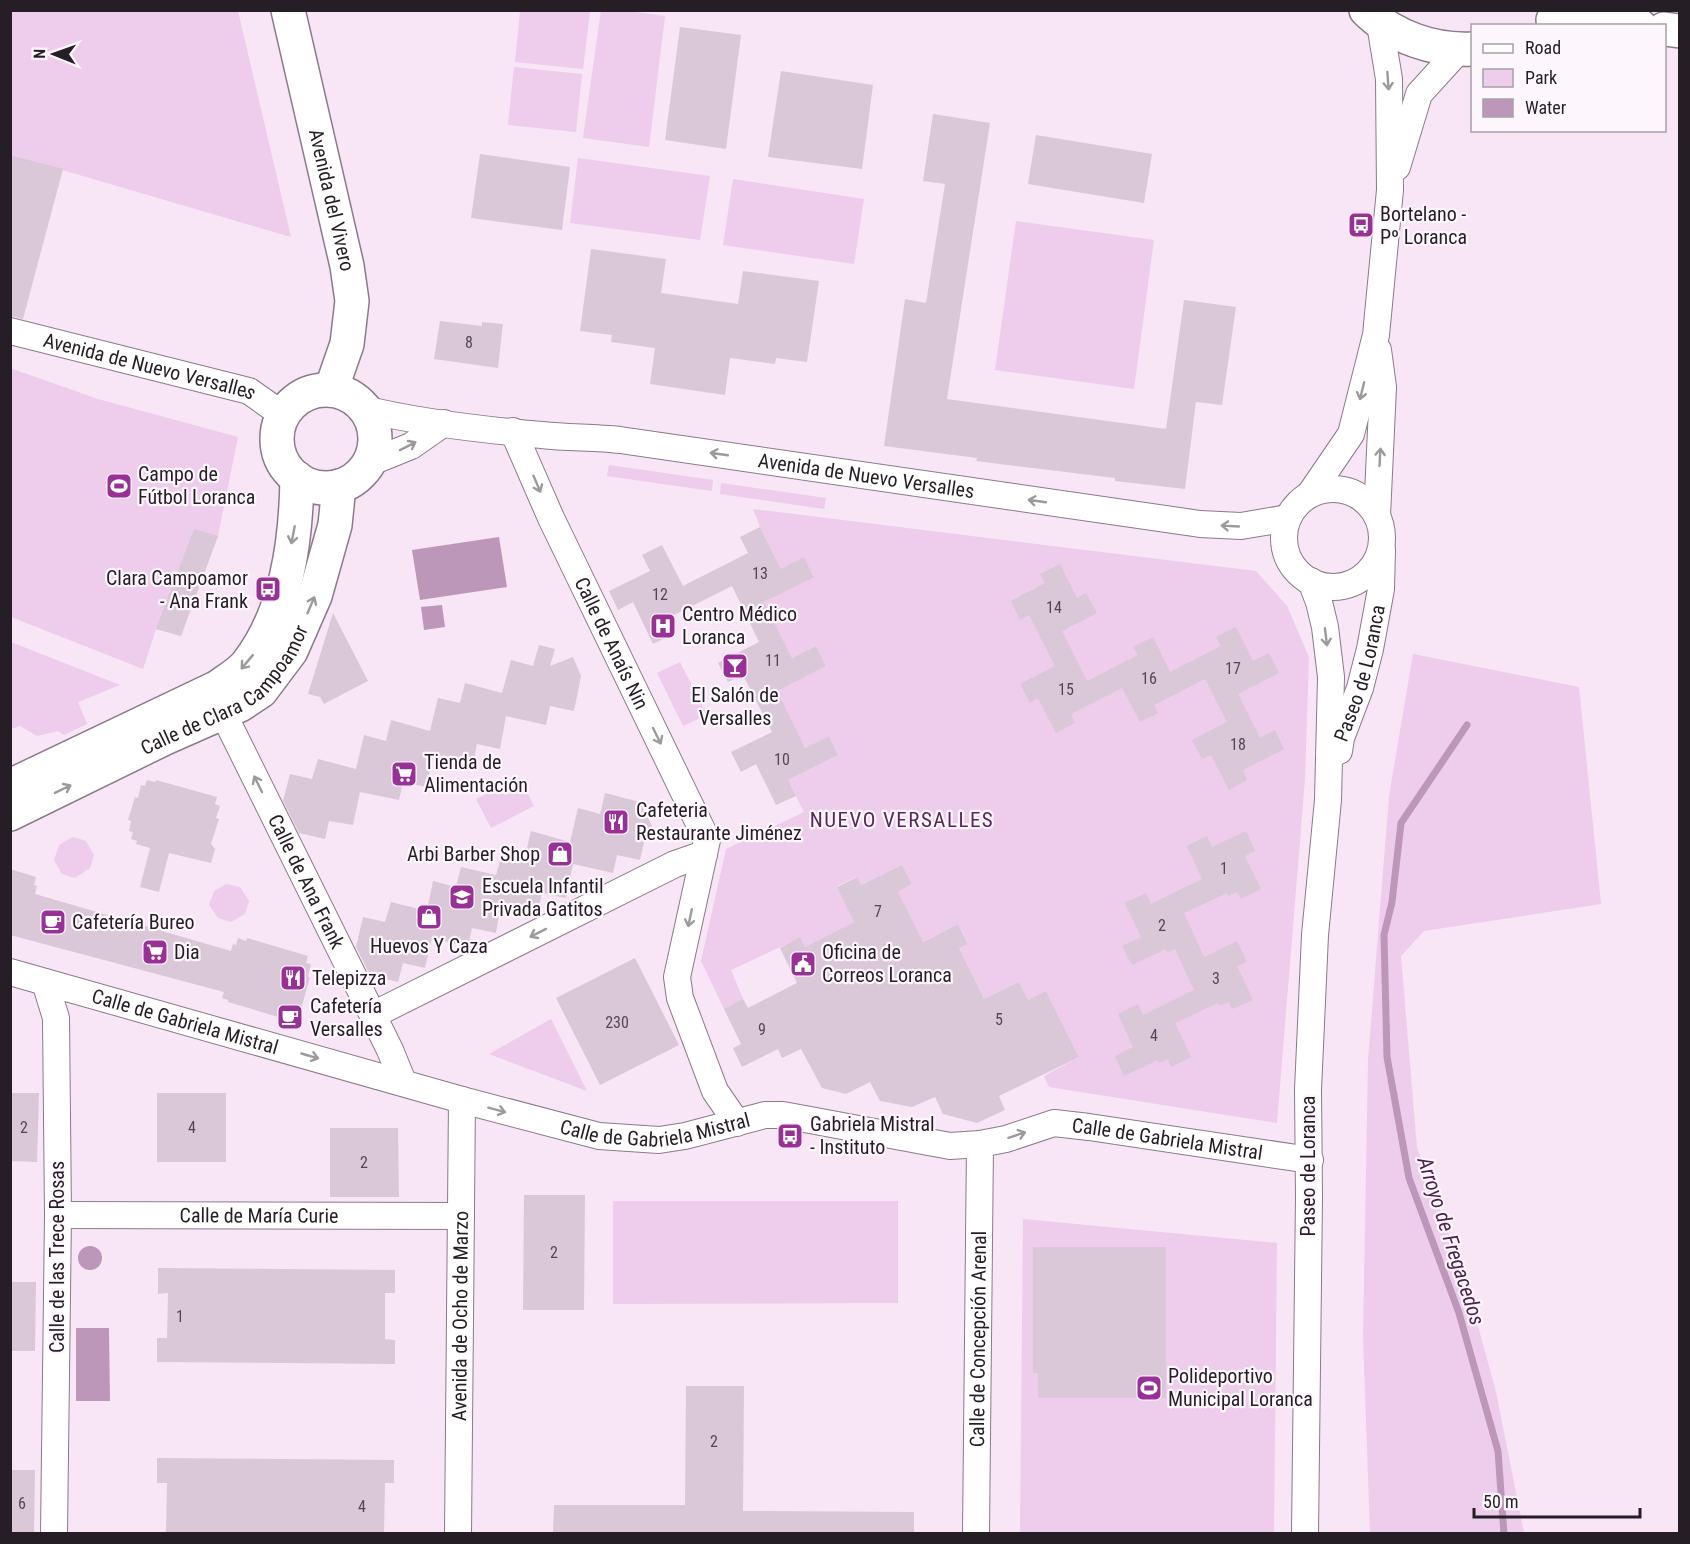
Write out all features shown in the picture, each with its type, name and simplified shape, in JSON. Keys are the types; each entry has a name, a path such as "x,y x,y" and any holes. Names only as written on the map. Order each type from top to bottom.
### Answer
{"main road":[{"name":"Avenida del Vivero","path":"288,10 347,266 352,301 347,344 331,390"},
{"path":"1373,17 1416,42 1466,49"},
{"path":"1554,19 1626,24"},
{"path":"331,390 350,396 364,409 373,426 374,445 369,463 356,478 339,486 320,488 302,482 287,470 278,452 277,433 283,415 296,400 313,392 331,390"},
{"name":"Calle de Clara Campoamor","path":"10,786 218,687 245,666 266,636 282,592 296,519 297,478"},
{"name":"Calle de Clara Campoamor","path":"10,814 163,739 223,713 261,691 291,651 315,596 335,525 339,486"}],"street":[{"path":"1311,494 1351,434 1376,335 1390,190 1389,79 1373,17"},
{"path":"1390,190 1419,94 1466,49"},
{"name":"Avenida de Nuevo Versalles","path":"10,331 249,391 283,415"},
{"path":"1376,335 1383,387 1377,516"},
{"name":"Avenida de Nuevo Versalles","path":"364,409 444,423 543,435 620,440 1200,524 1241,526 1288,518"},
{"path":"369,463 411,446 444,423"},
{"name":"Calle de Anaís Nin","path":"513,431 551,518 707,840 677,976 680,998 715,1091 737,1123"},
{"path":"1328,489 1345,490 1368,502 1377,516 1381,527 1382,544 1377,560 1370,570 1356,581 1334,586 1311,581 1297,571 1290,562 1284,546 1288,518 1297,504 1311,494 1328,489"},
{"name":"Paseo de Loranca","path":"1328,800 1341,738 1370,649 1381,589 1382,544"},
{"name":"Paseo de Loranca","path":"1305,1533 1310,1160 1308,1090 1315,935 1328,800 1331,677 1325,627 1311,581"},
{"name":"Calle de Ana Frank","path":"223,713 373,1015 403,1082"},
{"path":"373,1015 675,864 704,854"},
{"name":"Calle de Gabriela Mistral","path":"10,972 462,1100 599,1136 659,1140 685,1136 765,1115 783,1115 950,1146 1006,1139 1054,1123 1089,1126 1310,1160"},
{"name":"Calle de las Trece Rosas","path":"45,982 56,1018 58,1215 54,1533"},
{"name":"Avenida de Ocho de Marzo","path":"458,1533 462,1100"},
{"name":"Calle de Concepción Arenal","path":"976,1533 980,1144"},
{"name":"Calle de María Curie","path":"58,1215 461,1216"}],"green space":[{"path":"579,10 590,12 583,69 515,62 520,11"},
{"path":"601,10 665,16 649,147 583,138"},
{"path":"10,11 238,11 291,237 11,155"},
{"path":"514,67 582,74 576,132 508,125"},
{"path":"578,158 710,176 700,240 570,223"},
{"path":"733,179 864,199 854,264 723,245"},
{"path":"1016,221 1154,240 1134,389 995,370"},
{"name":"Campo de Fútbol Loranca","path":"10,368 98,399 238,437 218,536 181,636 156,629 143,669 11,617"},
{"path":"609,465 713,480 712,491 607,476"},
{"path":"721,483 826,498 824,509 720,494"},
{"path":"753,509 1256,571 1287,606 1309,657 1305,779 1277,1123 1049,1087 1044,1076 1079,1057 1046,991 1028,1000 1019,982 984,999 959,948 968,943 958,924 922,942 898,892 912,884 902,865 861,885 856,877 837,886 854,922 805,947 800,938 731,970 743,999 724,1009 701,961 726,849 804,812 788,780 838,755 829,736 805,748 776,691 826,666 816,646 792,658 764,602 814,576 804,558 781,569"},
{"path":"10,642 120,685 78,702 87,724 64,735 58,731 37,736 20,726 11,729"},
{"path":"1413,654 1579,687 1601,904 1424,931 1401,956 1417,1148 1464,1275 1496,1392 1524,1533 1370,1533 1363,1336 1368,1060 1389,796"},
{"path":"680,662 707,715 683,726 657,673"},
{"path":"519,777 534,806 491,828 476,799"},
{"path":"73,837 86,841 94,855 90,868 75,878 62,874 54,860 59,845"},
{"path":"226,884 240,887 249,901 245,914 231,922 218,918 209,905 214,891"},
{"path":"551,1019 587,1091 489,1054"},
{"path":"613,1201 898,1201 898,1303 613,1304"},
{"name":"Polideportivo Municipal Loranca","path":"1023,1219 1277,1243 1274,1533 1020,1534"}],"water":[{"path":"499,537 507,587 420,600 412,550"},
{"path":"442,605 445,627 424,630 421,607"},
{"path":"85,1246 95,1246 102,1253 102,1263 95,1270 85,1270 78,1263 78,1253"},
{"path":"76,1328 109,1328 110,1401 76,1401"}],"building":[{"path":"680,27 741,35 726,149 665,140"},
{"path":"781,71 873,85 862,169 768,157"},
{"path":"933,114 990,123 947,399 1166,429 1184,300 1236,307 1222,405 1196,402 1185,489 1115,481 1115,478 976,461 977,458 884,446 905,299 926,303 945,184 923,181"},
{"path":"1036,135 1152,154 1144,203 1028,184"},
{"path":"480,154 570,167 562,230 471,218"},
{"path":"10,155 63,169 23,319 10,316"},
{"path":"591,249 666,259 661,293 738,304 743,271 819,281 807,362 776,358 775,364 730,358 725,395 650,384 655,348 611,342 612,335 580,331"},
{"path":"440,321 482,326 482,322 503,324 498,368 434,359"},
{"path":"760,527 781,569 804,557 814,577 764,602 792,658 816,646 826,666 777,691 805,748 829,736 838,755 788,780 796,796 776,805 756,764 741,772 731,752 772,732 743,675 728,682 718,663 759,642 732,586 666,619 673,634 653,644 633,602 618,610 609,591 650,571 642,555 662,545 683,586 748,553 740,537"},
{"path":"194,529 218,536 181,636 156,629"},
{"path":"1060,564 1077,598 1086,593 1097,613 1062,631 1087,681 1138,655 1133,647 1153,637 1170,672 1221,646 1216,637 1236,627 1253,661 1269,653 1279,673 1238,694 1260,738 1275,730 1284,749 1243,770 1247,780 1229,790 1211,755 1202,759 1192,740 1227,722 1205,679 1154,705 1158,713 1140,722 1122,688 1071,714 1075,723 1056,733 1038,698 1030,703 1020,684 1055,666 1029,615 1020,620 1011,601 1045,583 1040,574"},
{"path":"333,613 368,681 324,704 320,697 308,694"},
{"path":"539,645 555,649 550,666 573,657 581,676 574,711 550,706 546,725 506,716 500,749 477,744 473,763 434,754 426,787 403,782 399,800 360,792 353,825 329,821 325,839 299,833 283,801 290,774 312,779 318,759 356,769 364,735 386,741 391,720 430,731 438,698 460,703 465,683 502,693 511,660 533,666"},
{"path":"147,780 155,782 156,780 217,797 215,804 220,806 216,818 219,819 211,844 215,849 211,863 169,853 159,892 140,887 150,848 136,844 137,841 131,839 133,832 129,831 131,821 128,820 135,797 138,798 141,785 145,786"},
{"path":"605,793 640,802 653,828 647,829 640,860 617,855 613,873 573,864 566,898 542,893 538,911 501,903 496,933 472,928 468,947 432,938 425,968 403,963 398,982 370,975 356,947 363,917 385,922 391,902 427,911 433,881 456,887 461,867 496,875 504,846 526,852 531,831 570,842 578,808 600,814"},
{"path":"1246,831 1255,851 1245,856 1261,889 1241,899 1237,892 1228,896 1227,893 1184,913 1204,957 1237,941 1247,962 1237,966 1253,1000 1232,1009 1229,1002 1220,1006 1218,1003 1175,1023 1191,1057 1171,1067 1168,1059 1159,1063 1158,1060 1124,1076 1115,1056 1133,1047 1118,1014 1138,1004 1143,1015 1194,990 1175,949 1167,953 1166,949 1132,965 1122,946 1141,937 1125,903 1146,893 1151,904 1202,879 1187,846 1207,836 1212,847"},
{"path":"902,865 912,884 898,892 923,942 958,924 968,944 959,948 984,999 1019,982 1028,1000 1046,991 1079,1057 999,1096 1005,1110 977,1123 943,1114 935,1097 912,1107 880,1101 870,1082 846,1094 822,1088 801,1049 782,1058 778,1049 742,1067 733,1048 741,1044 724,1009 743,999 748,1008 797,983 780,948 800,937 805,947 854,922 837,887 857,877 861,885"},
{"path":"10,869 36,877 35,894 231,951 238,938 246,941 247,938 308,956 306,963 311,964 308,977 310,977 298,1020 286,1016 285,1019 228,1002 222,998 224,992 10,935"},
{"path":"635,958 679,1045 600,1085 556,998"},
{"path":"10,1093 39,1093 37,1162 10,1161"},
{"path":"157,1093 226,1093 226,1162 157,1162"},
{"path":"330,1128 398,1128 399,1197 330,1197"},
{"path":"524,1195 585,1195 584,1310 523,1310"},
{"path":"1033,1247 1166,1247 1166,1398 1038,1398 1038,1373 1033,1373"},
{"path":"158,1268 395,1270 395,1293 385,1293 385,1339 395,1340 395,1364 157,1362 157,1338 167,1338 168,1293 158,1294"},
{"path":"10,1282 36,1282 35,1351 10,1351"},
{"path":"686,1386 744,1386 743,1511 914,1512 914,1533 553,1533 554,1505 685,1505"},
{"path":"157,1458 394,1460 394,1483 385,1483 384,1533 166,1533 167,1483 157,1483"},
{"path":"10,1470 35,1470 34,1533 10,1533"}],"waterway":[{"name":"Arroyo de Fregacedos","path":"1467,725 1401,823 1392,902 1384,935 1387,1057 1409,1178 1459,1313 1498,1451 1504,1534"}],"place":[{"name":"Bortelano - Pº Loranca","path":"1361,225"},
{"name":"Campo de Fútbol Loranca","path":"119,486"},
{"name":"Clara Campoamor - Ana Frank","path":"268,589"},
{"name":"Centro Médico Loranca","path":"663,626"},
{"name":"El Salón de Versalles","path":"735,666"},
{"name":"Tienda de Alimentación","path":"404,774"},
{"name":"Cafeteria Restaurante Jiménez","path":"616,822"},
{"name":"Arbi Barber Shop","path":"560,854"},
{"name":"Escuela Infantil Privada Gatitos","path":"462,897"},
{"name":"Huevos Y Caza","path":"429,917"},
{"name":"Cafetería Bureo","path":"53,922"},
{"name":"Dia","path":"155,952"},
{"name":"Oficina de Correos Loranca","path":"803,964"},
{"name":"Telepizza","path":"293,978"},
{"name":"Cafetería Versalles","path":"290,1017"},
{"name":"Gabriela Mistral - Instituto","path":"790,1136"},
{"name":"Polideportivo Municipal Loranca","path":"1149,1388"}],"district":[{"name":"NUEVO VERSALLES","path":"902,820"}]}
